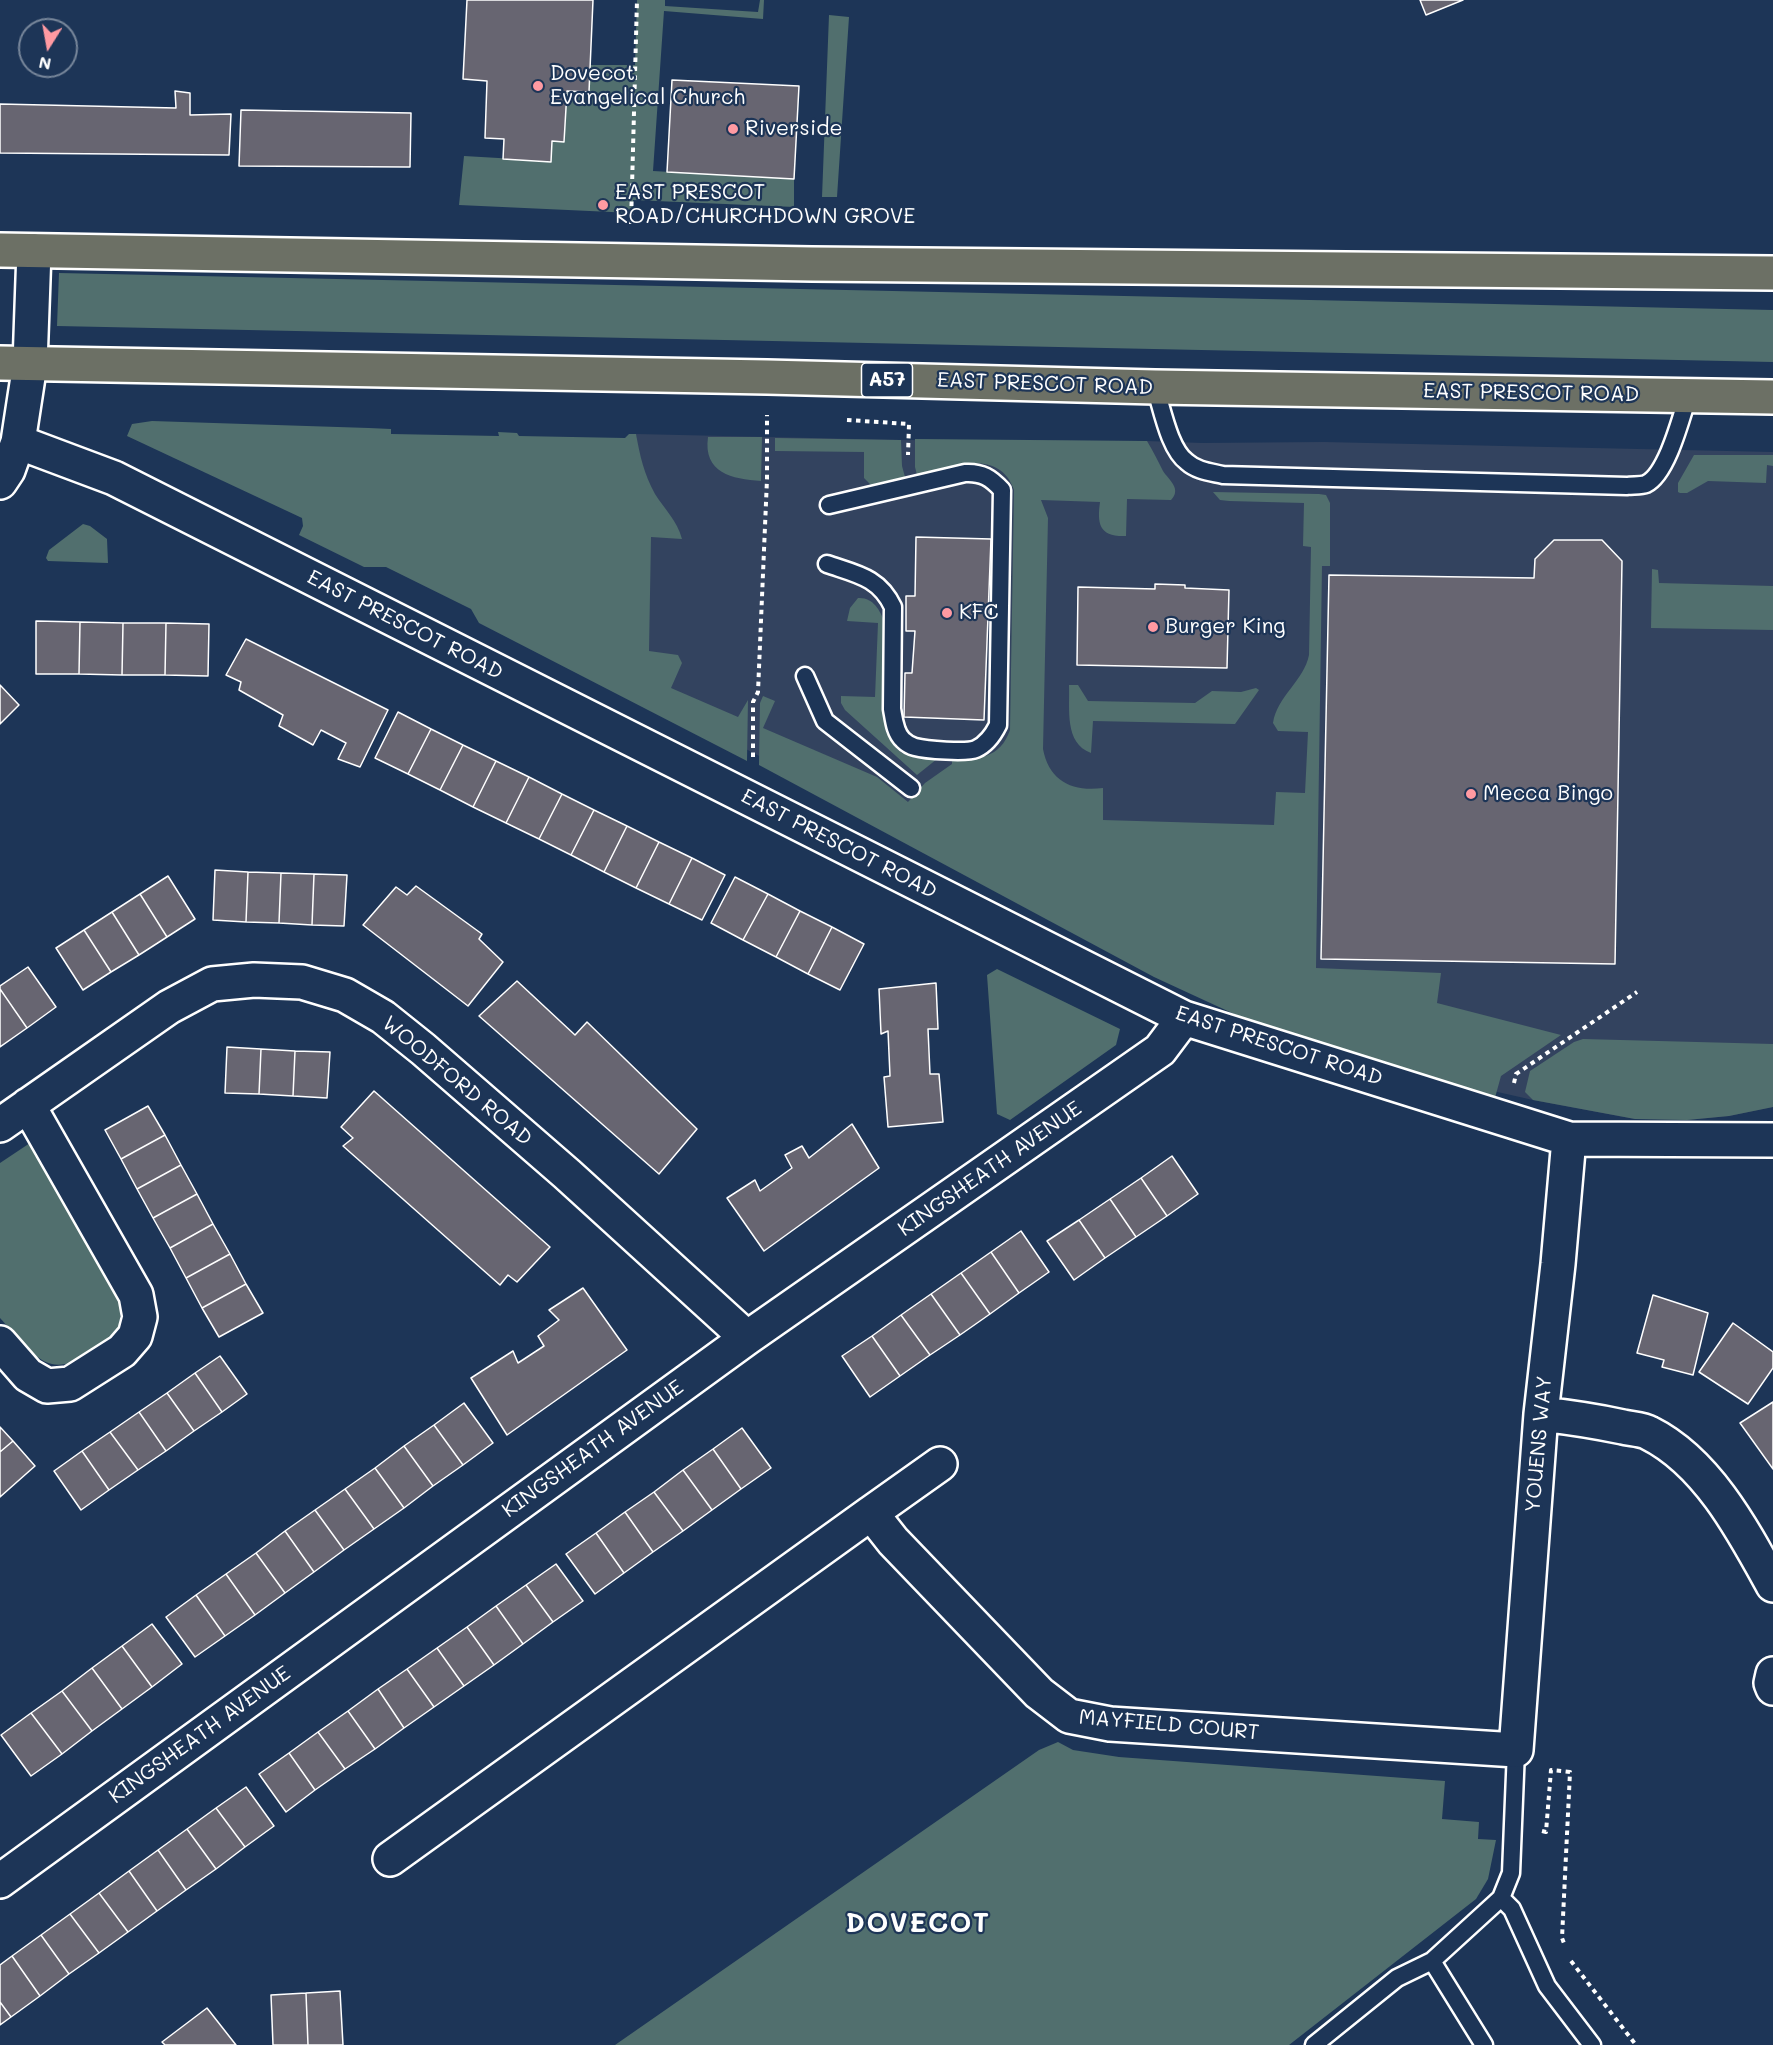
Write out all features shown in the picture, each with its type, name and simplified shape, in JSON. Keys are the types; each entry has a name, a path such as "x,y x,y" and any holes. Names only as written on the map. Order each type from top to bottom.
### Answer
{"highway":[{"path":"0,250 627,261 1773,273"},
{"name":"EAST PRESCOT ROAD","path":"15,363 767,377 1155,387 1773,397"}],"street":[{"path":"0,482 8,470 18,442 15,363 34,250"},
{"name":"EAST PRESCOT ROAD","path":"18,442 114,477 1184,1018 1569,1139 1773,1140"},
{"name":"WOODFORD ROAD","path":"0,1125 169,1007 212,984 254,980 302,982 345,995 383,1017 423,1049 567,1174 747,1338"},
{"name":"KINGSHEATH AVENUE","path":"6,1867 747,1338 1160,1050 1184,1018"},
{"path":"0,1343 28,1375 47,1386 70,1384 122,1351 135,1336 140,1317 136,1295 28,1105"},
{"name":"YOUENS WAY","path":"1516,1750 1540,1414 1569,1139"},
{"path":"1540,1414 1588,1419 1648,1432 1689,1461 1716,1491 1754,1549 1773,1585"},
{"path":"390,1859 940,1464"},
{"name":"MAYFIELD COURT","path":"871,1513 893,1542 1039,1693 1069,1716 1110,1724 1516,1750"},
{"path":"1773,1674 1773,1688"}],"lane":[{"path":"1155,387 1177,451 1185,462 1200,470 1223,475 1627,486 1646,484 1661,469 1688,396"},
{"path":"827,564 867,578 886,592 892,607 892,709 895,726 901,739 913,747 928,749 973,750 984,745 998,725 1002,490 987,476 965,473 829,505"},
{"path":"805,676 825,721 910,788"},
{"path":"1314,2045 1397,1978 1432,1961 1501,1898 1511,1873 1516,1750"},
{"path":"1501,1898 1512,1909 1547,1986 1592,2045"},
{"path":"1432,1961 1484,2045"}],"path":[{"path":"627,261 633,206 637,0"},
{"path":"744,796 753,761 753,702 758,692 767,479 767,377"},
{"path":"767,416 779,417"},
{"path":"838,420 909,424 908,461 914,485"},
{"path":"1505,1120 1516,1074 1637,992"},
{"path":"1512,1829 1546,1832 1551,1770 1570,1772 1562,1938 1565,1947"},
{"path":"1568,1957 1636,2045"}],"shaded area":[{"path":"636,434 901,440 1324,442 1773,452 1773,1107 1729,1116 1687,1120 1635,1119 1480,1088 1118,946 642,694"}],"green space":[{"path":"637,0 665,0 665,6 758,12 760,0 764,0 763,19 664,11 653,171 794,179 794,207 633,200 633,213 459,205 464,156 550,161 552,141 564,142 567,91 590,65 635,65"},
{"path":"829,15 849,17 837,197 822,197"},
{"path":"59,273 1773,310 1773,362 57,326"},
{"path":"152,421 391,429 391,434 499,436 498,432 517,433 519,436 625,438 629,434 636,434 648,479 655,494 677,526 682,539 651,537 649,651 678,655 682,663 671,688 738,717 748,700 747,761 479,623 471,609 386,567 364,567 299,535 303,526 302,518 127,436 132,424"},
{"path":"708,437 762,437 761,481 730,476 722,472 710,459"},
{"path":"775,438 901,440 902,466 905,477 871,485 864,478 864,452 775,451"},
{"path":"915,439 1147,441 1175,488 1171,500 1127,499 1126,536 1110,534 1102,528 1099,517 1100,502 1041,500 1048,518 1043,749 1051,769 1064,782 1081,788 1103,788 1103,820 1274,825 1276,792 1305,793 1308,732 1278,731 1273,723 1275,713 1302,673 1309,655 1311,547 1303,546 1304,503 1220,500 1213,492 1326,495 1330,503 1330,566 1322,566 1316,968 1441,973 1437,1003 1561,1035 1501,1076 1493,1105 1338,1057 1154,977 759,765 760,703 763,696 775,701 763,728 877,777 908,802 925,783 952,764 952,759 971,759 987,755 994,752 1006,740 1010,730 1014,490 1007,477 997,468 985,464 958,465 917,475"},
{"path":"1694,455 1773,455 1773,466 1767,465 1766,483 1708,481 1687,493 1680,493 1678,483"},
{"path":"83,524 90,526 107,539 108,563 48,561 46,558 49,550"},
{"path":"1652,569 1658,570 1659,583 1773,586 1773,630 1651,628"},
{"path":"858,598 872,602 885,623 886,732 902,753 917,758 937,759 917,775 845,710 841,703 841,696 875,697 878,623 847,621 850,608"},
{"path":"1069,685 1078,685 1088,701 1195,703 1212,691 1241,692 1256,688 1259,690 1235,724 1093,721 1091,753 1076,742 1072,733 1069,714"},
{"path":"997,969 1120,1029 1116,1045 1010,1120 997,1114 987,975"},
{"path":"1583,1039 1773,1044 1773,1107 1729,1116 1687,1120 1635,1119 1533,1100 1525,1092 1530,1071 1574,1042"},
{"path":"30,1143 121,1304 119,1326 105,1344 87,1356 60,1365 38,1357 0,1318 0,1163"},
{"path":"1058,1742 1073,1750 1119,1757 1445,1781 1442,1819 1479,1822 1478,1839 1496,1840 1488,1879 1476,1899 1289,2045 615,2045 1039,1750"}],"building":[{"name":"Dovecot Evangelical Church","path":"467,0 593,0 589,92 567,91 564,142 552,141 551,162 503,159 504,139 485,138 487,81 463,79"},
{"path":"1420,0 1463,0 1426,15"},
{"name":"Riverside","path":"672,80 799,86 794,179 667,172"},
{"path":"175,91 190,93 190,115 231,114 229,155 0,153 0,104 176,108"},
{"path":"241,110 411,113 410,167 239,166"},
{"name":"KFC","path":"916,537 991,539 984,720 904,717 905,673 912,673 915,631 906,631 906,596 915,596"},
{"name":"Mecca Bingo","path":"1554,540 1602,540 1622,561 1615,964 1321,959 1329,575 1534,578 1535,559"},
{"name":"Burger King","path":"1155,584 1229,590 1227,668 1077,665 1078,587 1155,589"},
{"path":"36,621 80,622 79,674 36,674"},
{"path":"80,622 123,623 122,675 79,674"},
{"path":"123,623 166,623 165,675 122,675"},
{"path":"166,623 209,624 208,676 165,675"},
{"path":"246,639 388,710 360,767 338,759 346,743 321,730 313,745 279,726 283,715 239,690 241,682 226,675"},
{"path":"0,685 19,705 0,724"},
{"path":"398,712 431,729 408,774 375,758"},
{"path":"431,729 463,745 440,790 408,774"},
{"path":"463,745 496,761 473,807 440,790"},
{"path":"496,761 529,777 506,823 473,807"},
{"path":"529,777 562,794 539,839 506,823"},
{"path":"562,794 594,810 571,855 539,839"},
{"path":"594,810 627,826 604,872 571,855"},
{"path":"627,826 659,842 636,888 604,872"},
{"path":"659,842 692,858 669,904 636,888"},
{"path":"692,858 725,875 702,920 669,904"},
{"path":"215,870 248,872 246,922 213,920"},
{"path":"248,872 281,873 279,923 246,922"},
{"path":"281,873 314,874 312,925 279,923"},
{"path":"314,874 347,875 344,926 312,925"},
{"path":"168,876 195,919 167,937 140,894"},
{"path":"735,877 768,894 743,940 711,923"},
{"path":"416,886 482,934 479,939 503,962 468,1006 363,925 396,887 407,895"},
{"path":"140,894 167,937 139,955 112,912"},
{"path":"768,894 800,911 776,957 743,940"},
{"path":"800,911 832,927 808,974 776,957"},
{"path":"112,912 139,955 111,972 84,930"},
{"path":"832,927 864,944 840,990 808,974"},
{"path":"84,930 111,972 83,990 56,948"},
{"path":"28,967 56,1007 27,1028 0,986"},
{"path":"517,981 575,1035 587,1022 697,1129 659,1174 479,1016"},
{"path":"936,983 938,1029 928,1029 930,1074 939,1074 943,1122 888,1127 884,1077 890,1076 888,1031 881,1034 879,989"},
{"path":"0,989 27,1028 0,1047"},
{"path":"227,1047 261,1049 259,1094 225,1093"},
{"path":"261,1049 295,1051 293,1096 259,1094"},
{"path":"295,1051 330,1052 327,1098 293,1096"},
{"path":"374,1091 550,1247 517,1282 508,1275 500,1285 343,1146 353,1138 341,1127"},
{"path":"148,1106 165,1135 121,1159 105,1130"},
{"path":"852,1124 879,1168 764,1251 727,1198 755,1180 760,1191 792,1168 785,1155 802,1146 809,1158"},
{"path":"165,1135 181,1165 137,1189 121,1159"},
{"path":"1172,1156 1198,1194 1167,1216 1141,1178"},
{"path":"181,1165 197,1194 153,1218 137,1189"},
{"path":"1141,1178 1167,1216 1136,1237 1110,1199"},
{"path":"197,1194 213,1224 170,1248 153,1218"},
{"path":"1110,1199 1136,1237 1105,1258 1079,1220"},
{"path":"1079,1220 1105,1258 1074,1280 1047,1241"},
{"path":"213,1224 230,1254 186,1278 170,1248"},
{"path":"1021,1231 1049,1272 1019,1293 991,1252"},
{"path":"991,1252 1019,1293 990,1314 961,1273"},
{"path":"230,1254 246,1284 202,1308 186,1278"},
{"path":"961,1273 990,1314 960,1335 931,1294"},
{"path":"246,1284 263,1313 219,1337 202,1308"},
{"path":"583,1288 627,1350 507,1435 471,1378 513,1351 518,1363 544,1346 538,1336 559,1320 549,1310"},
{"path":"931,1294 960,1335 930,1355 901,1315"},
{"path":"1653,1295 1708,1313 1693,1375 1662,1367 1664,1360 1637,1353"},
{"path":"901,1315 930,1355 900,1376 872,1336"},
{"path":"1733,1323 1773,1352 1773,1368 1748,1404 1699,1372"},
{"path":"872,1336 900,1376 870,1397 842,1356"},
{"path":"220,1356 247,1394 222,1412 195,1373"},
{"path":"195,1373 222,1412 194,1431 167,1393"},
{"path":"167,1393 194,1431 166,1451 139,1412"},
{"path":"1773,1402 1773,1469 1740,1423"},
{"path":"464,1403 493,1443 463,1465 434,1425"},
{"path":"139,1412 166,1451 138,1470 110,1432"},
{"path":"434,1425 463,1465 433,1486 404,1446"},
{"path":"0,1427 13,1441 0,1452"},
{"path":"742,1428 771,1468 741,1489 713,1449"},
{"path":"110,1432 138,1470 109,1490 82,1451"},
{"path":"13,1441 35,1466 0,1497 0,1452"},
{"path":"404,1446 433,1486 404,1508 375,1468"},
{"path":"713,1449 741,1489 712,1510 683,1470"},
{"path":"82,1451 109,1490 81,1510 54,1471"},
{"path":"375,1468 404,1508 374,1529 345,1489"},
{"path":"683,1470 712,1510 683,1531 654,1492"},
{"path":"345,1489 374,1529 344,1550 315,1510"},
{"path":"654,1492 683,1531 653,1552 625,1512"},
{"path":"315,1510 344,1550 314,1572 285,1531"},
{"path":"625,1512 653,1552 624,1573 596,1533"},
{"path":"285,1531 314,1572 285,1593 256,1553"},
{"path":"596,1533 624,1573 595,1594 566,1554"},
{"path":"256,1553 285,1593 255,1615 226,1574"},
{"path":"556,1564 583,1601 553,1622 526,1585"},
{"path":"226,1574 255,1615 225,1636 196,1595"},
{"path":"526,1585 553,1622 523,1644 496,1606"},
{"path":"196,1595 225,1636 195,1657 166,1617"},
{"path":"496,1606 523,1644 494,1665 467,1627"},
{"path":"152,1624 182,1664 152,1687 122,1646"},
{"path":"467,1627 494,1665 464,1686 437,1648"},
{"path":"122,1646 152,1687 122,1709 92,1668"},
{"path":"437,1648 464,1686 434,1707 407,1669"},
{"path":"92,1668 122,1709 92,1731 62,1691"},
{"path":"407,1669 434,1707 404,1728 378,1689"},
{"path":"378,1689 404,1728 375,1749 348,1711"},
{"path":"62,1691 92,1731 62,1754 31,1713"},
{"path":"348,1711 375,1749 345,1769 318,1732"},
{"path":"31,1713 62,1754 31,1776 1,1735"},
{"path":"318,1732 345,1769 315,1790 289,1753"},
{"path":"289,1753 315,1790 286,1812 259,1774"},
{"path":"246,1787 274,1826 245,1847 216,1808"},
{"path":"216,1808 245,1847 216,1869 187,1829"},
{"path":"187,1829 216,1869 186,1890 158,1850"},
{"path":"158,1850 186,1890 157,1911 129,1871"},
{"path":"129,1871 157,1911 128,1932 99,1893"},
{"path":"99,1893 128,1932 99,1953 70,1914"},
{"path":"70,1914 99,1953 69,1974 41,1935"},
{"path":"41,1935 69,1974 40,1996 12,1956"},
{"path":"12,1956 40,1996 11,2017 0,2002 0,1965"},
{"path":"340,1991 343,2045 308,2045 306,1993"},
{"path":"306,1993 308,2045 273,2045 271,1995"},
{"path":"0,2002 11,2017 0,2025"},
{"path":"207,2008 236,2045 165,2045 162,2042"}],"place":[{"name":"Dovecot Evangelical Church","path":"538,86"},
{"name":"Riverside","path":"733,129"},
{"name":"EAST PRESCOT ROAD/CHURCHDOWN GROVE","path":"603,205"},
{"name":"KFC","path":"947,613"},
{"name":"Burger King","path":"1153,627"},
{"name":"Mecca Bingo","path":"1471,794"}],"district":[{"name":"DOVECOT","path":"918,1924"}]}
